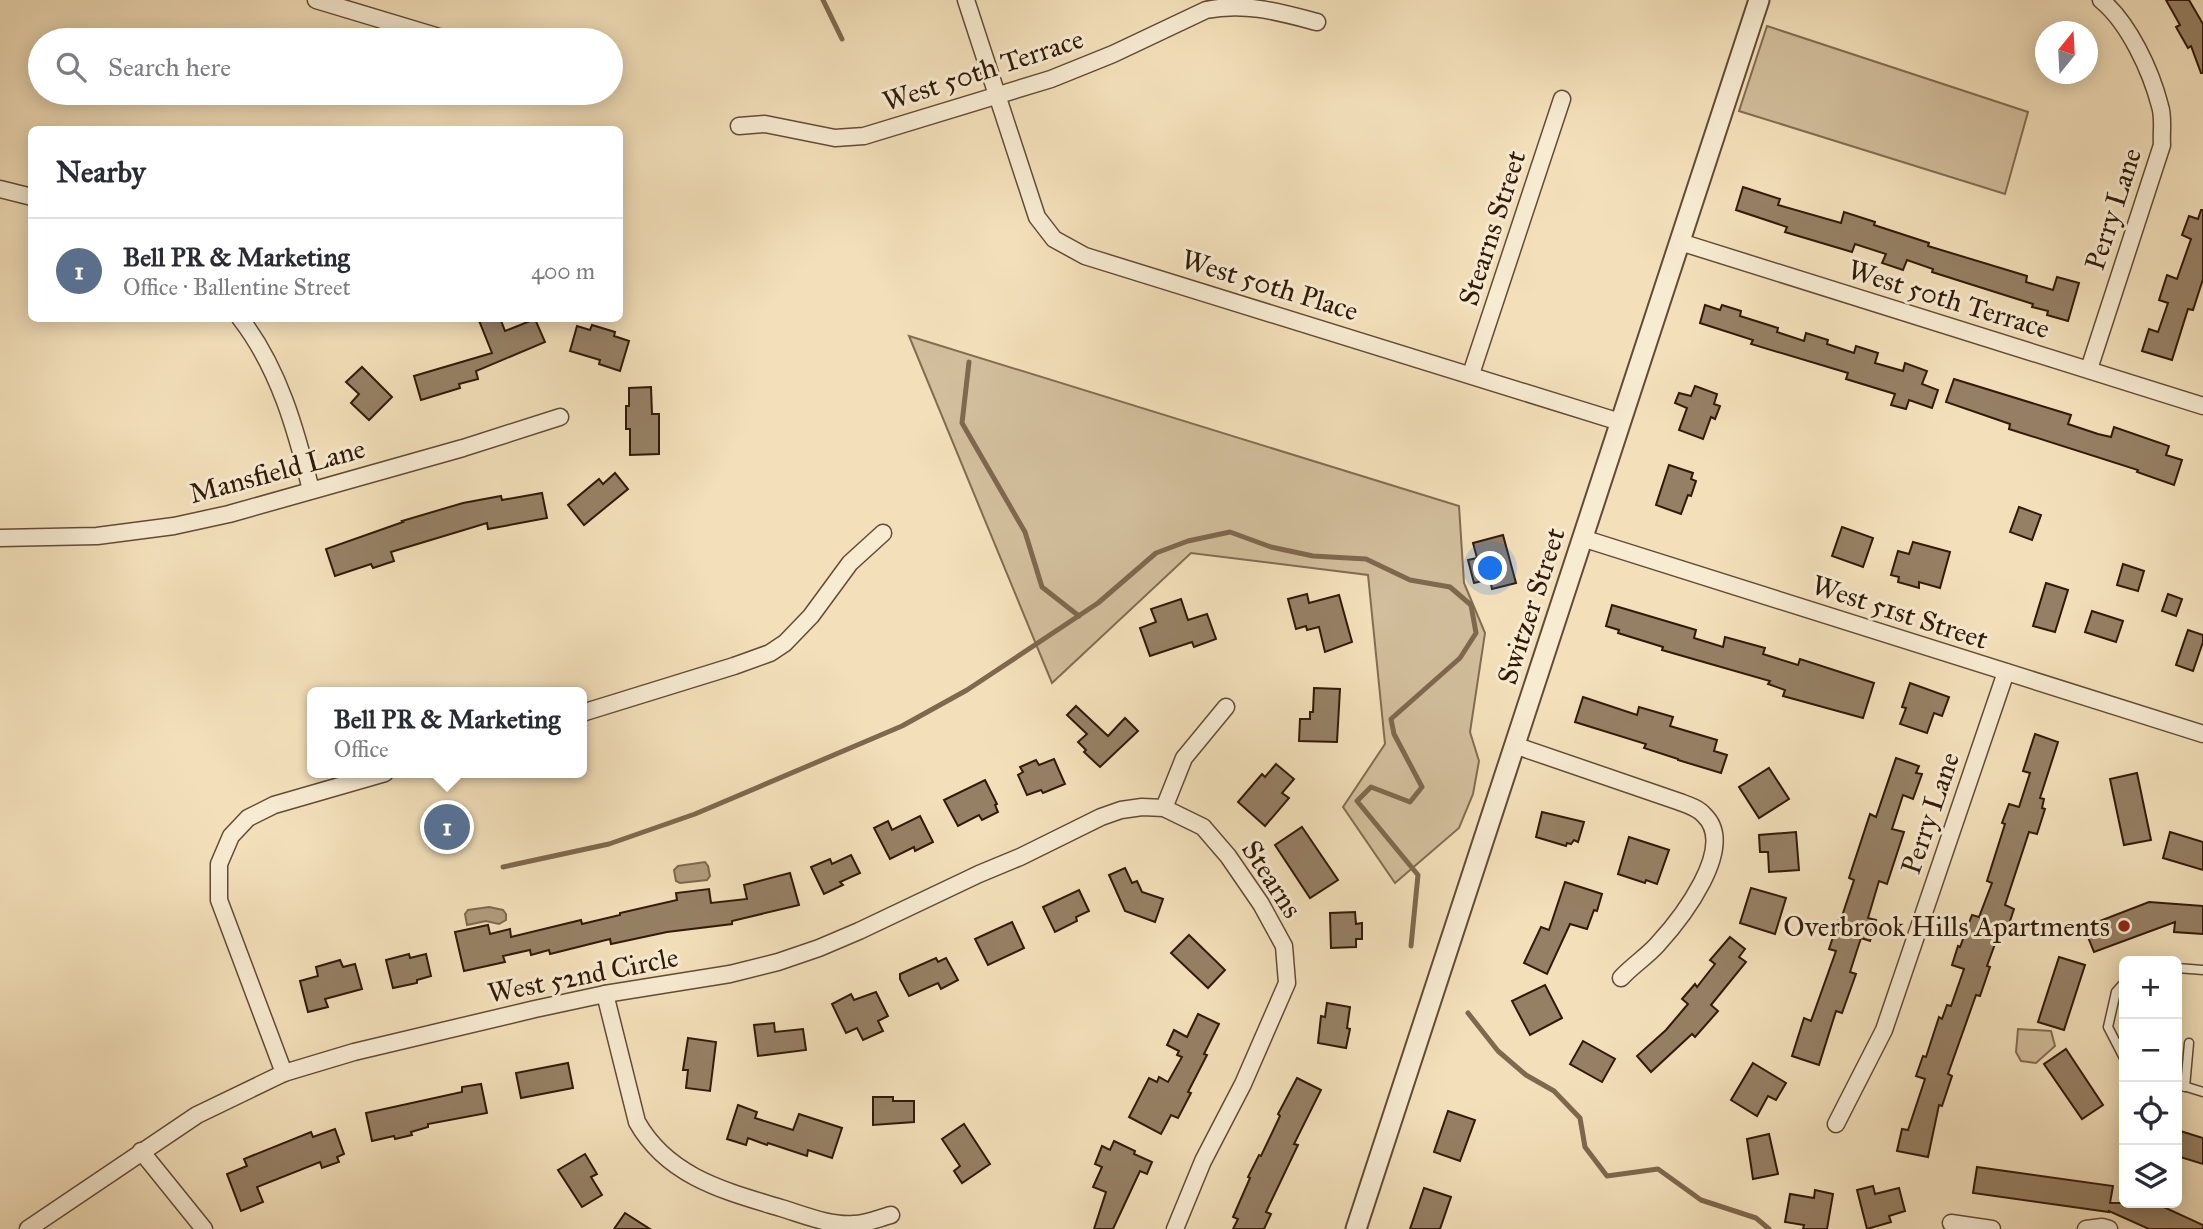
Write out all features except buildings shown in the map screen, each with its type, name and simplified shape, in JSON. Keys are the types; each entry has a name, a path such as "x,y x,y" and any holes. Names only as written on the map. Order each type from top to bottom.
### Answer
{"street":[{"path":"316,0 409,28"},
{"name":"West 50th Place","path":"966,0 1037,217 1054,239 1085,256 1620,422"},
{"name":"Switzer Street","path":"1356,1229 1759,0"},
{"name":"Perry Lane","path":"2089,369 2162,145 2161,108 2144,64 2127,30 2101,0"},
{"name":"West 50th Terrace","path":"739,126 765,124 835,138 864,136 1051,79 1113,54 1190,16 1223,6 1250,7 1317,22"},
{"name":"Stearns Street","path":"1471,374 1562,99"},
{"path":"0,189 28,196"},
{"name":"West 50th Terrace","path":"1680,242 2203,406"},
{"path":"243,322 267,358 277,379 288,407 311,490"},
{"name":"Mansfield Lane","path":"0,538 97,536 174,526 229,514 463,448 560,417"},
{"path":"587,711 770,653 785,643 811,616 850,563 883,533"},
{"name":"West 51st Street","path":"1582,538 2203,734"},
{"name":"Perry Lane","path":"1836,1124 1884,1030 2006,673"},
{"path":"1164,808 1184,758 1226,707"},
{"path":"1514,745 1681,802 1705,816 1714,832 1713,850 1699,889 1675,925 1621,978"},
{"path":"284,1073 219,900 219,864 231,836 248,818 274,805 368,778"},
{"name":"West 52nd Circle","path":"28,1229 197,1115 284,1073 354,1052 605,994 730,974 798,955 859,931 1101,817 1142,807 1164,808"},
{"name":"Stearns","path":"1164,808 1203,827 1228,856 1261,904 1284,946 1287,983 1244,1084 1203,1161 1175,1229"},
{"path":"605,994 637,1122 647,1140 666,1159 690,1175 723,1190 823,1220 855,1224 891,1216"},
{"path":"141,1152 204,1229"},
{"path":"1951,1223 1992,1229"},
{"path":"2086,1229 2109,1229"}],"lane":[{"path":"2182,968 2203,970"},
{"path":"2119,989 2108,1027 2119,1048"},
{"path":"2182,1082 2189,1043"},
{"path":"2182,1086 2203,1092"}],"shaded area":[{"path":"1767,26 2028,112 2005,194 1739,111"},
{"path":"909,336 1459,506 1464,583 1485,633 1470,732 1479,761 1473,794 1459,828 1395,883 1343,807 1385,744 1368,575 1191,553 1052,683"},
{"path":"705,862 710,876 707,880 680,883 676,881 674,870 678,866"},
{"path":"489,907 503,910 506,920 499,924 486,921 467,925 465,914 468,910"},
{"path":"2018,1029 2051,1031 2055,1046 2036,1063 2021,1061 2016,1052"}],"waterway":[{"path":"823,0 842,39"},
{"path":"969,362 962,423 1025,532 1042,587 1079,616"},
{"path":"503,867 609,844 695,814 902,726 967,690 1098,603 1156,553 1188,541 1230,532 1271,547 1313,556 1366,559 1410,580 1450,587 1471,605 1476,633 1460,658 1391,719 1394,734 1422,787 1410,802 1371,787 1357,801 1418,875 1411,946"},
{"path":"1468,1013 1498,1051 1526,1075 1554,1091 1580,1118 1585,1147 1607,1176 1658,1169 1701,1200 1756,1218 1769,1229"}],"place":[{"name":"Bell PR & Marketing","path":"447,827"},
{"name":"Overbrook Hills Apartments","path":"2124,926"}]}
